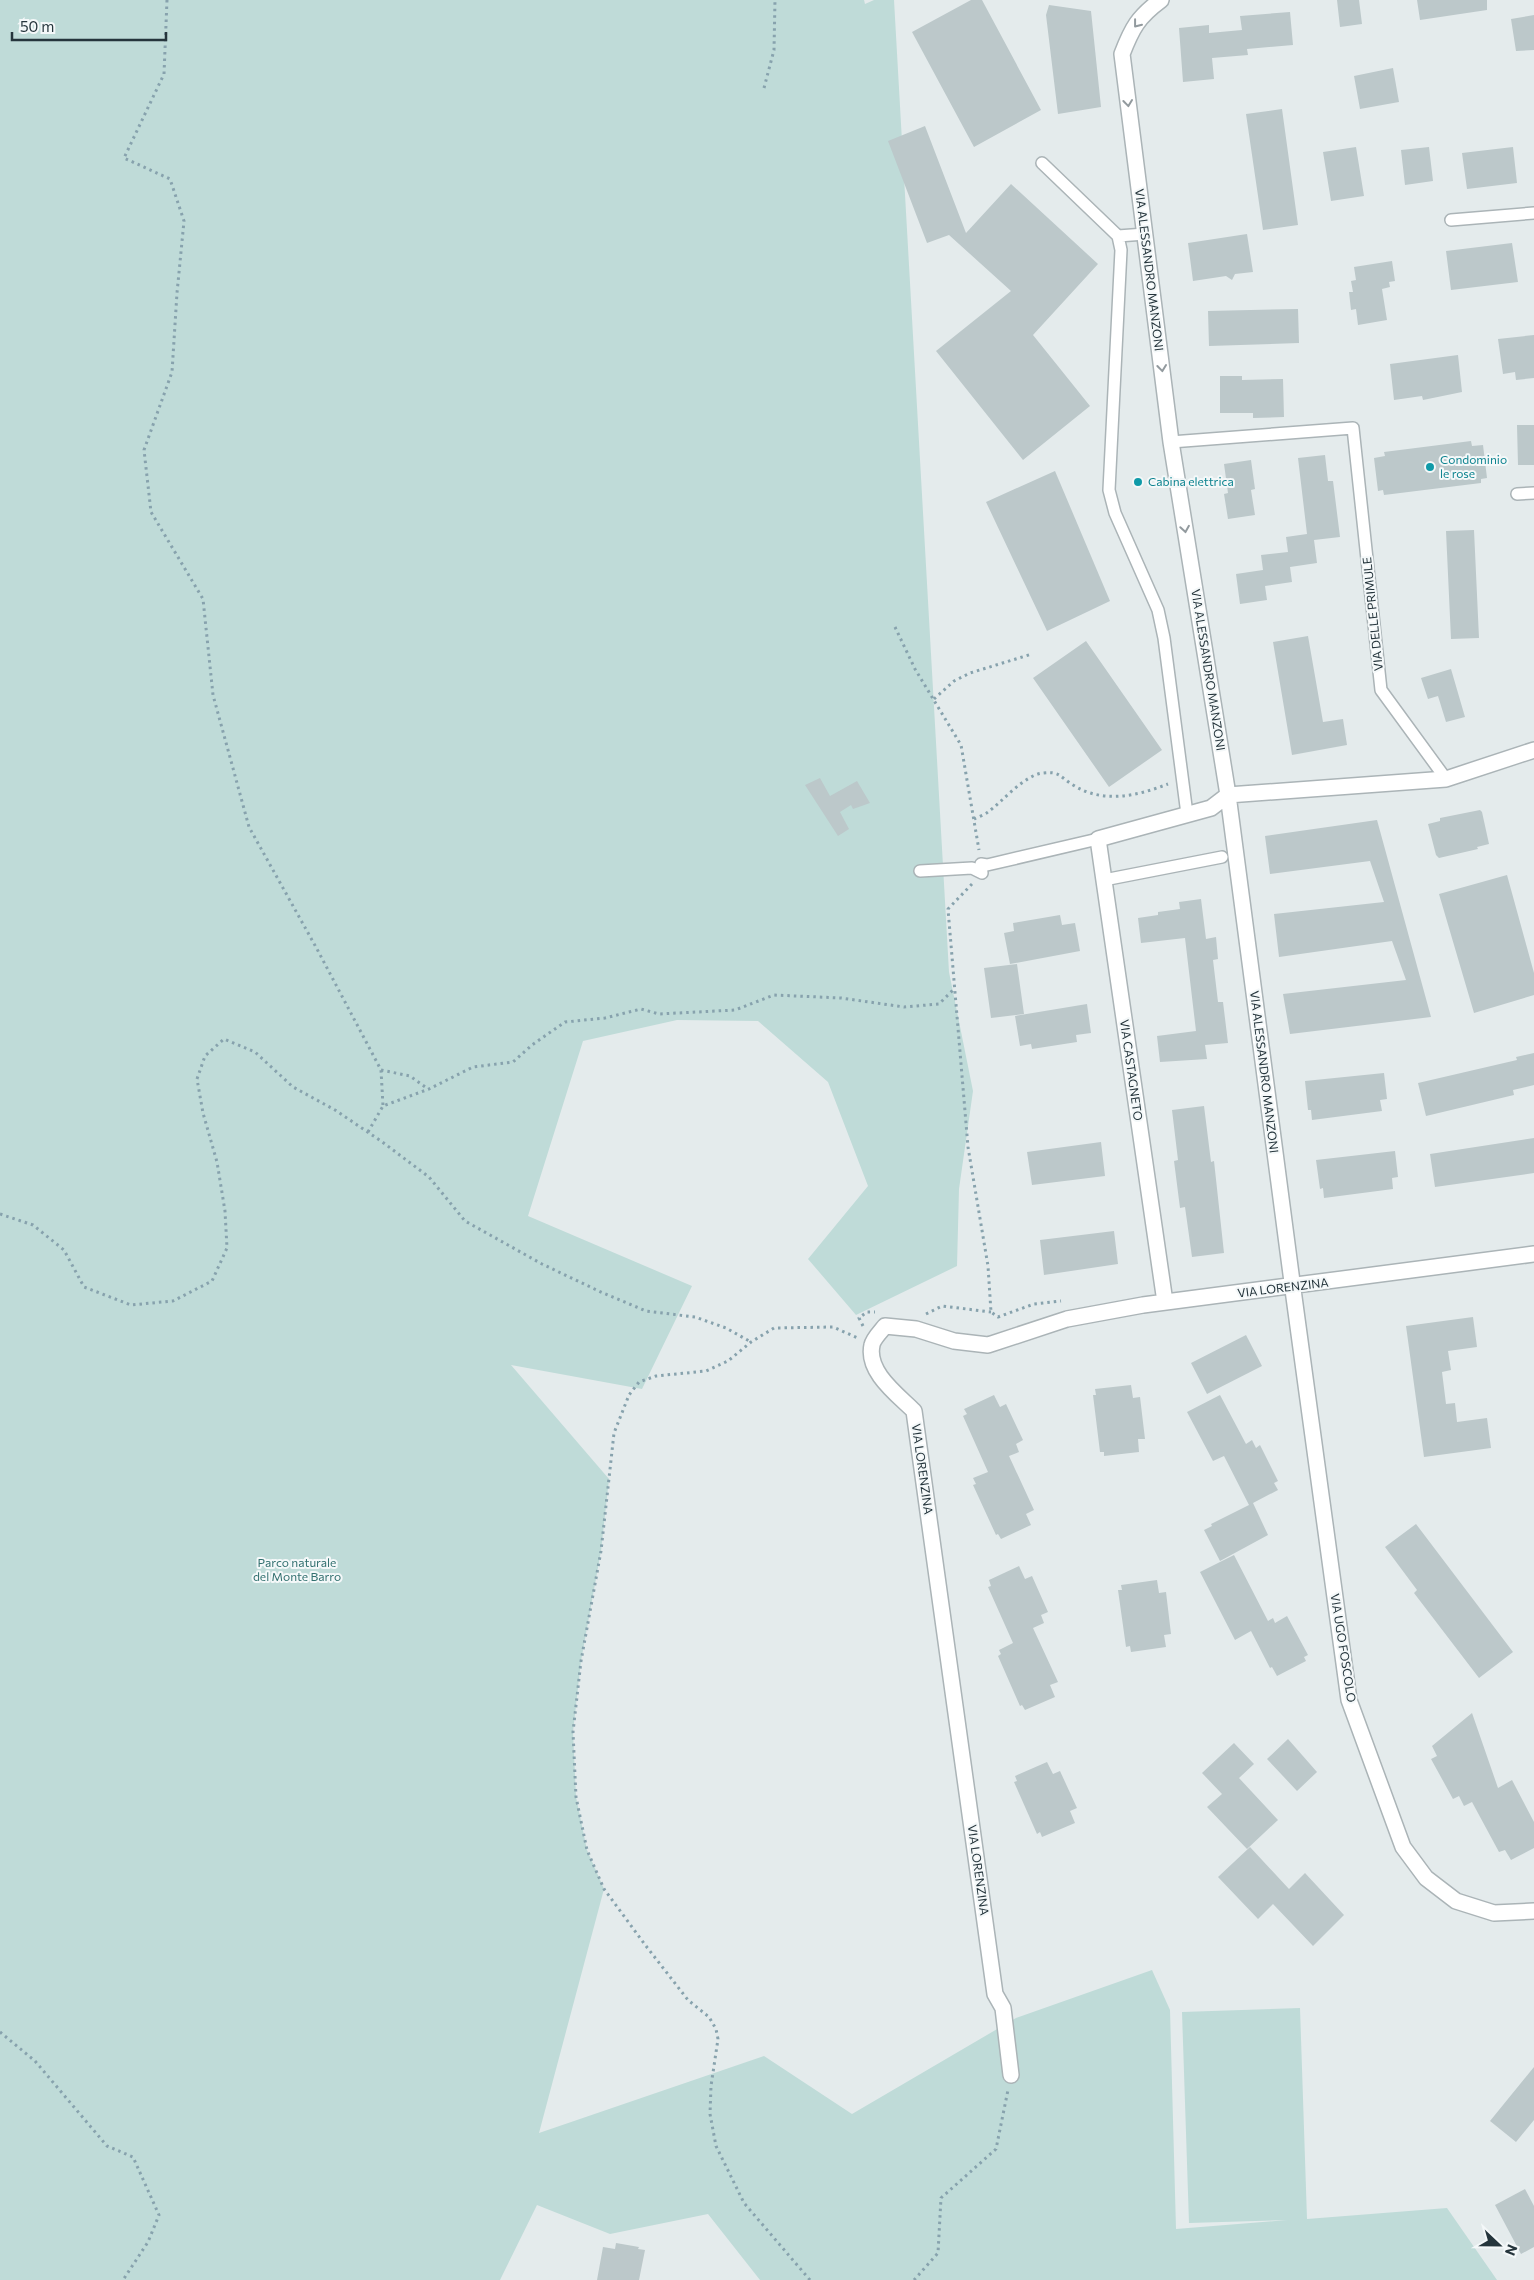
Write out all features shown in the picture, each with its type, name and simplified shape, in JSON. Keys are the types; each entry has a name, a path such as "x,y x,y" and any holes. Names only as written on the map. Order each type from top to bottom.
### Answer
{"street":[{"name":"VIA ALESSANDRO MANZONI","path":"1161,0 1148,10 1132,28 1122,54 1171,442 1228,795 1292,1287"},
{"path":"1098,839 1211,808 1228,795 1446,780 1534,750"},
{"name":"VIA CASTAGNETO","path":"1098,839 1165,1302"},
{"name":"VIA LORENZINA","path":"1011,2075 1002,2008 996,1994 914,1412 882,1378 872,1362 872,1344 885,1326 916,1329 954,1341 988,1345 1067,1319 1165,1302 1292,1287 1534,1254"},
{"name":"VIA UGO FOSCOLO","path":"1292,1287 1349,1700 1404,1847 1426,1878 1456,1901 1494,1913 1534,1911"}],"lane":[{"path":"1042,163 1118,236 1121,250 1109,490 1115,513 1158,610 1164,638 1187,814"},
{"path":"1451,220 1534,213"},
{"path":"1118,236 1144,234"},
{"name":"VIA DELLE PRIMULE","path":"1171,442 1353,428 1381,690 1446,780"},
{"path":"1517,494 1534,494"},
{"path":"920,870 981,868 1098,839"},
{"path":"1104,880 1222,856"}],"path":[{"path":"167,0 164,74 124,158 170,179 184,221 172,372 144,450 150,512 203,599 213,695 249,827 317,949 353,1021 381,1070 383,1106 368,1132"},
{"path":"764,88 774,50 775,0"},
{"path":"895,627 915,669 961,745 981,868 948,909 961,1040 968,1147 988,1266 991,1312 998,1317 1034,1304 1070,1299"},
{"path":"934,699 954,681 970,673 1032,654"},
{"path":"974,819 988,812 1008,792 1040,772 1058,773 1073,785 1099,796 1134,796 1182,778"},
{"path":"383,1106 429,1089 472,1067 514,1062 532,1045 564,1022 604,1018 641,1008 659,1014 734,1010 774,995 841,998 904,1007 939,1004 955,989"},
{"path":"0,1214 33,1225 64,1250 84,1287 132,1304 173,1301 212,1281 227,1248 225,1211 217,1162 203,1113 197,1079 205,1056 224,1039 255,1052 292,1087 336,1110 429,1177 465,1221 542,1264 603,1293 646,1310 695,1316 726,1328 751,1342"},
{"path":"381,1070 410,1076 429,1089"},
{"path":"810,2280 744,2203 716,2146 710,2114 711,2086 718,2039 716,2029 709,2017 682,1992 604,1889 587,1850 576,1797 573,1732 581,1661 601,1551 614,1433 629,1395 639,1382 656,1376 706,1371 728,1361 751,1342 774,1328 833,1327 872,1344"},
{"path":"0,2032 35,2060 107,2146 133,2157 159,2214 148,2242 123,2280"},
{"path":"914,2280 938,2253 941,2198 996,2150 1011,2075"}],"green space":[{"name":"Parco naturale del Monte Barro","path":"0,0 864,0 865,4 874,0 894,0 949,972 973,1091 959,1189 957,1266 856,1315 808,1259 868,1186 828,1082 758,1021 677,1020 583,1041 528,1216 692,1286 642,1389 511,1365 609,1479 601,1551 581,1661 573,1732 576,1797 587,1850 604,1889 539,2133 764,2056 852,2114 1016,2018 1152,1970 1170,2010 1176,2229 1287,2220 1189,2223 1182,2012 1300,2008 1307,2219 1447,2208 1497,2280 760,2280 708,2214 610,2234 537,2205 500,2280 0,2280"}],"building":[{"path":"971,0 982,0 1041,110 974,147 912,32"},
{"path":"1337,0 1359,0 1362,24 1340,27"},
{"path":"1417,0 1487,0 1487,10 1420,20"},
{"path":"1049,5 1091,11 1101,107 1058,114 1046,15"},
{"path":"1290,12 1293,45 1247,49 1248,55 1212,58 1214,79 1183,82 1179,28 1209,25 1209,33 1242,30 1240,16"},
{"path":"1534,15 1534,50 1516,51 1511,19"},
{"path":"1393,68 1399,102 1360,109 1354,76"},
{"path":"1282,109 1298,225 1263,230 1246,114"},
{"path":"925,126 966,233 1011,184 1098,264 1033,335 1090,406 1023,460 936,351 1011,291 949,235 927,243 888,141"},
{"path":"1356,147 1364,196 1331,201 1323,152"},
{"path":"1429,147 1433,181 1405,185 1401,150"},
{"path":"1513,147 1517,183 1467,189 1462,153"},
{"path":"1247,234 1253,272 1235,274 1232,280 1226,276 1193,281 1188,243"},
{"path":"1512,243 1518,282 1451,290 1446,251"},
{"path":"1392,261 1395,281 1389,282 1390,287 1382,289 1387,320 1358,325 1356,309 1351,310 1349,292 1353,292 1351,281 1356,280 1354,267"},
{"path":"1298,309 1299,343 1209,346 1208,311"},
{"path":"1534,335 1534,378 1516,380 1515,372 1503,374 1498,339"},
{"path":"1458,355 1462,392 1423,400 1422,396 1394,400 1390,364"},
{"path":"1220,376 1242,376 1242,380 1283,379 1284,417 1253,418 1253,413 1220,413"},
{"path":"1517,425 1534,425 1534,465 1518,465"},
{"name":"Condominio le rose","path":"1471,441 1472,446 1483,445 1487,478 1481,479 1481,483 1384,495 1383,490 1378,491 1374,458 1385,456 1384,452"},
{"path":"1325,455 1328,481 1333,481 1340,537 1314,540 1317,563 1290,567 1292,582 1265,586 1267,600 1240,604 1236,574 1263,570 1261,555 1288,552 1286,537 1307,534 1298,458"},
{"path":"1251,460 1255,489 1251,490 1255,515 1228,519 1224,494 1228,493 1224,464"},
{"path":"1055,471 1110,601 1047,631 986,502"},
{"path":"1474,530 1479,638 1451,639 1446,531"},
{"path":"1308,636 1323,722 1343,719 1347,745 1292,755 1273,642"},
{"path":"1086,641 1162,750 1109,787 1033,678"},
{"path":"1451,669 1465,717 1446,722 1438,696 1428,699 1421,678"},
{"path":"820,778 830,796 857,781 870,803 853,809 851,805 840,812 849,829 838,836 805,785"},
{"path":"1480,810 1489,844 1477,847 1478,849 1439,858 1436,855 1428,824 1440,821 1440,818"},
{"path":"1377,820 1431,1017 1290,1034 1283,994 1406,980 1392,941 1279,957 1274,914 1384,902 1370,861 1270,874 1265,836"},
{"path":"1507,875 1534,973 1534,995 1474,1013 1439,894"},
{"path":"1201,899 1206,939 1216,937 1218,959 1213,960 1218,1002 1223,1002 1228,1043 1205,1045 1207,1059 1160,1062 1157,1036 1196,1031 1185,938 1141,943 1138,918 1158,915 1158,912 1180,909 1179,902"},
{"path":"1060,915 1062,925 1075,923 1080,951 1010,964 1004,933 1014,931 1013,923"},
{"path":"1017,964 1024,1014 991,1018 984,968"},
{"path":"1087,1004 1091,1033 1076,1035 1077,1042 1032,1049 1031,1044 1020,1046 1015,1016"},
{"path":"1534,1053 1534,1085 1513,1090 1514,1095 1426,1116 1418,1083 1517,1060 1516,1057"},
{"path":"1384,1073 1387,1099 1380,1100 1382,1111 1312,1120 1311,1110 1308,1110 1305,1081"},
{"path":"1204,1106 1211,1162 1214,1161 1224,1253 1192,1257 1185,1207 1180,1208 1174,1161 1178,1160 1172,1110"},
{"path":"1534,1138 1534,1173 1435,1187 1430,1154"},
{"path":"1101,1142 1105,1176 1032,1185 1027,1152"},
{"path":"1395,1151 1398,1177 1392,1178 1393,1189 1324,1198 1323,1188 1320,1189 1316,1160"},
{"path":"1114,1231 1118,1264 1044,1275 1040,1240"},
{"path":"1473,1317 1477,1347 1448,1351 1451,1370 1442,1372 1446,1404 1455,1403 1457,1422 1487,1418 1491,1448 1424,1457 1406,1326"},
{"path":"1246,1335 1262,1366 1207,1394 1191,1363"},
{"path":"1131,1385 1133,1398 1140,1397 1145,1439 1138,1439 1139,1452 1104,1456 1104,1452 1100,1452 1093,1395 1096,1395 1095,1389"},
{"path":"994,1395 1000,1407 1006,1404 1023,1440 1016,1444 1019,1452 1009,1456 1034,1510 1026,1514 1031,1525 1001,1539 998,1534 996,1535 973,1485 976,1484 973,1478 988,1472 963,1416 967,1414 964,1409"},
{"path":"1220,1395 1246,1444 1252,1440 1256,1448 1260,1445 1278,1481 1274,1483 1278,1490 1253,1503 1268,1535 1220,1561 1204,1530 1212,1526 1211,1524 1249,1505 1224,1456 1213,1461 1187,1412"},
{"path":"1416,1524 1513,1652 1479,1678 1414,1593 1417,1590 1385,1547"},
{"path":"1234,1555 1268,1621 1273,1618 1275,1623 1287,1616 1308,1655 1304,1657 1306,1661 1277,1676 1272,1667 1270,1668 1251,1631 1235,1640 1200,1572"},
{"path":"1019,1566 1025,1579 1032,1576 1048,1612 1041,1615 1044,1623 1033,1628 1058,1682 1050,1685 1055,1697 1025,1710 1022,1705 1020,1706 998,1656 1001,1654 999,1650 1013,1643 988,1587 991,1586 989,1580"},
{"path":"1157,1580 1159,1593 1166,1592 1171,1634 1164,1635 1166,1647 1131,1652 1130,1646 1126,1647 1118,1590 1122,1590 1121,1585"},
{"path":"1472,1713 1498,1788 1512,1780 1534,1822 1534,1848 1511,1860 1505,1850 1499,1852 1472,1802 1464,1806 1459,1796 1453,1799 1431,1759 1437,1756 1432,1746"},
{"path":"1288,1739 1317,1772 1297,1791 1267,1759"},
{"path":"1234,1743 1254,1764 1239,1778 1278,1820 1247,1849 1207,1807 1222,1794 1202,1773"},
{"path":"1047,1762 1053,1774 1060,1771 1077,1808 1070,1811 1075,1823 1042,1837 1040,1832 1037,1834 1014,1782 1017,1781 1015,1776"},
{"path":"1250,1847 1289,1889 1305,1873 1344,1915 1313,1946 1273,1904 1258,1919 1218,1877"},
{"path":"1534,2067 1534,2120 1516,2142 1490,2121"},
{"path":"1525,2189 1534,2206 1534,2247 1521,2254 1495,2205"},
{"path":"616,2243 639,2247 638,2249 645,2250 639,2280 597,2280 603,2247 615,2249"}],"place":[{"name":"Condominio le rose","path":"1430,467"},
{"name":"Cabina elettrica","path":"1138,482"}]}
